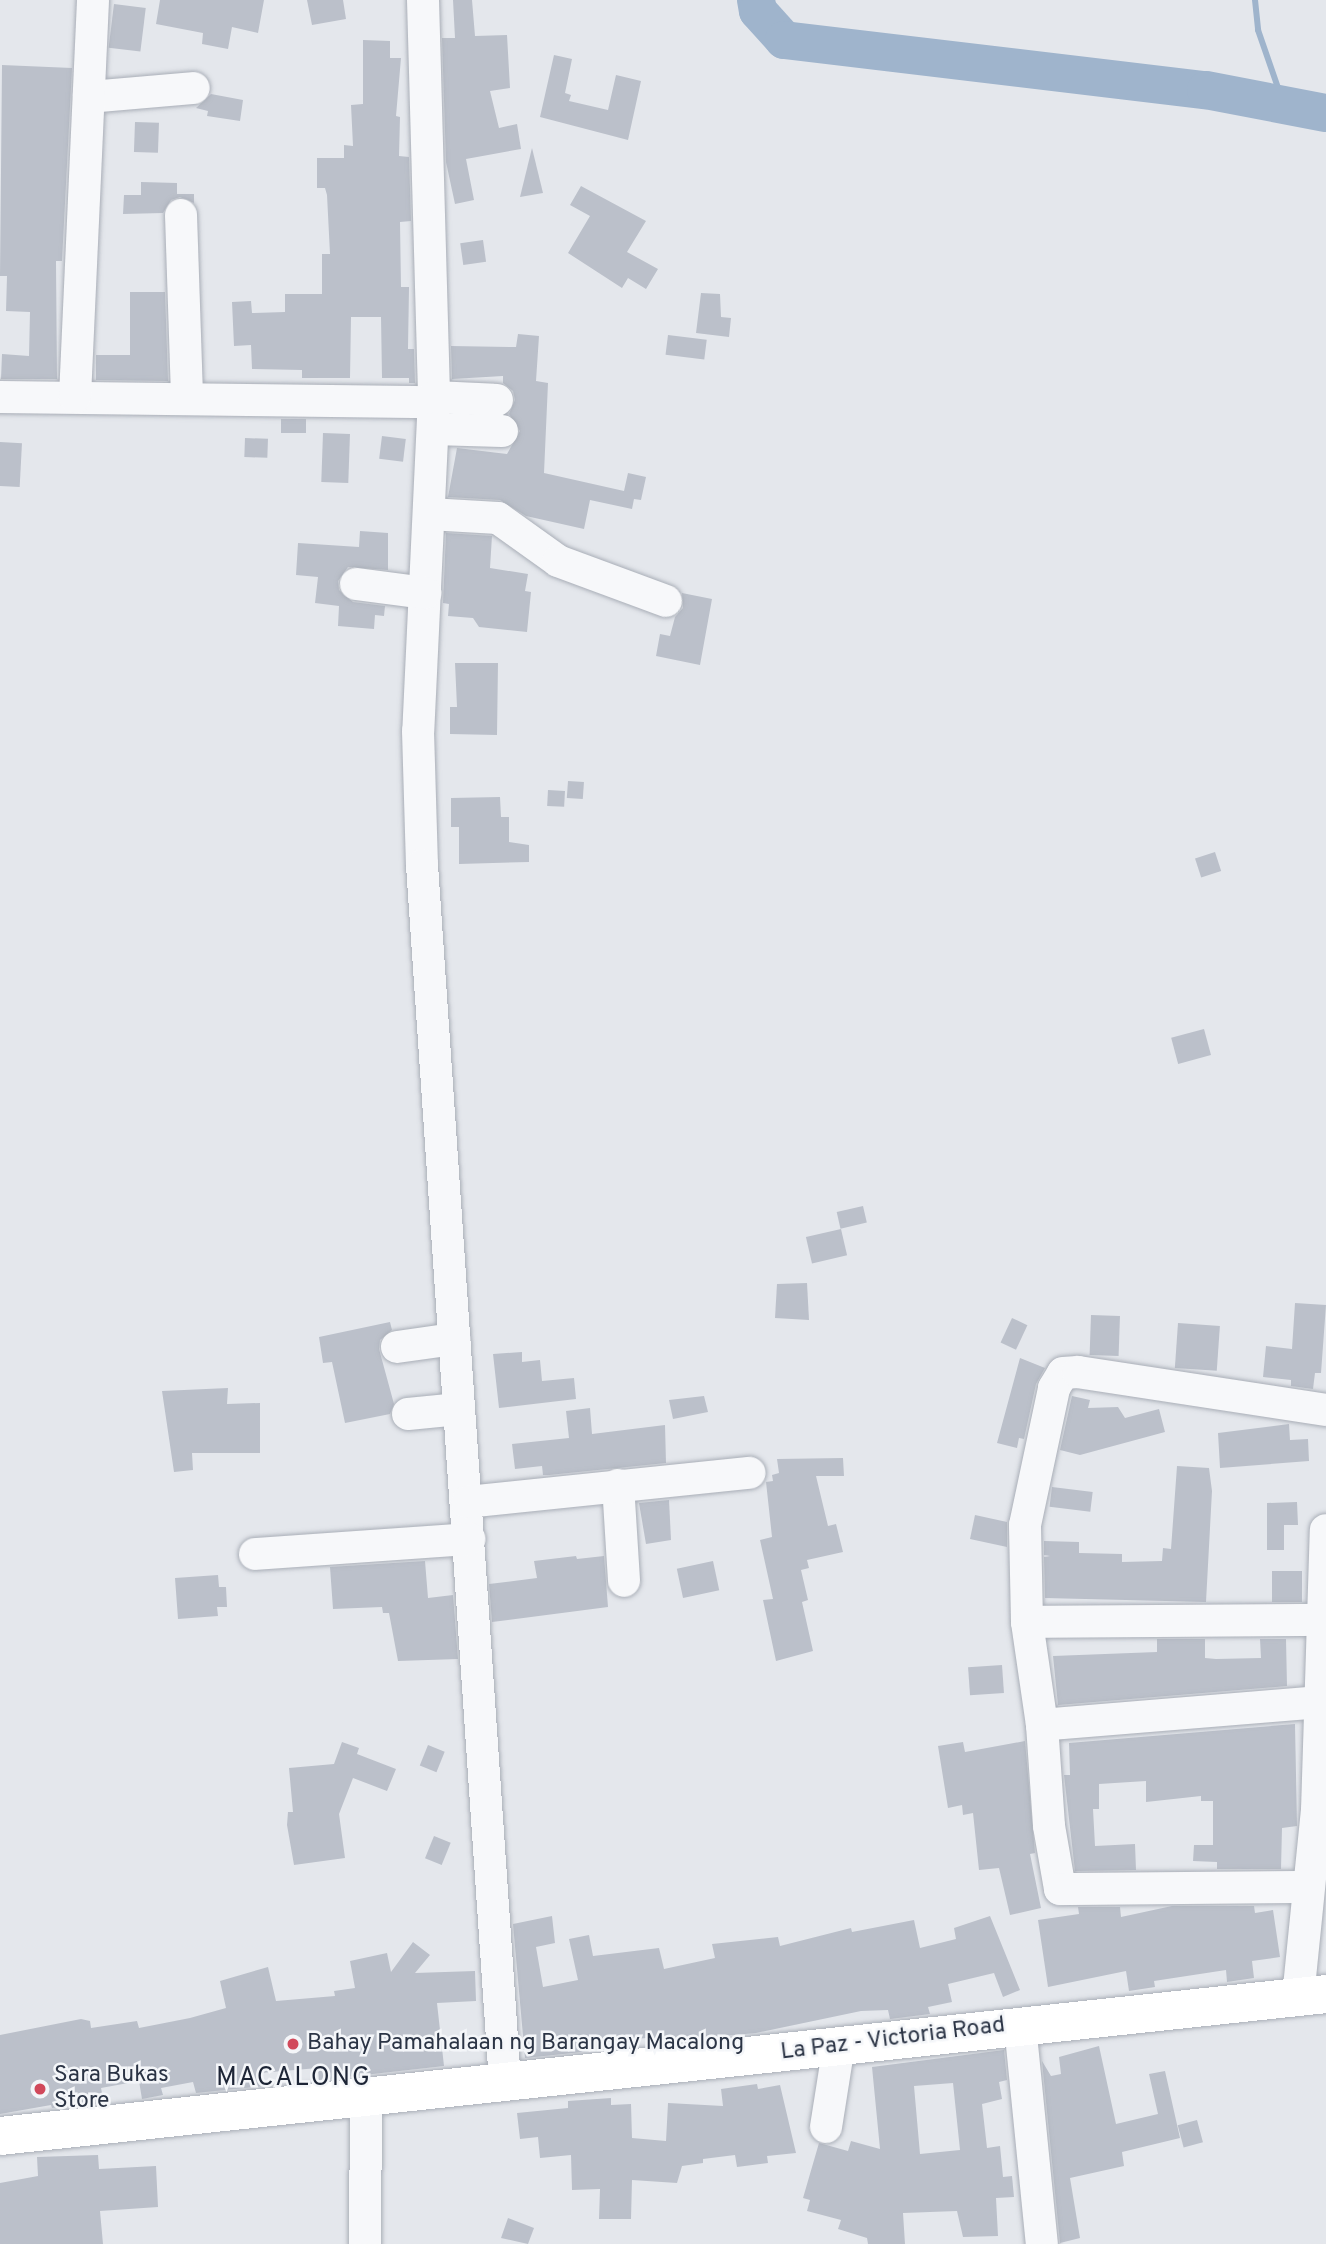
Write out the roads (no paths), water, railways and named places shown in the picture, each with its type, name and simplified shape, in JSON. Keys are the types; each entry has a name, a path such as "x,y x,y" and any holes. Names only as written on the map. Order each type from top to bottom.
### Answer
{"main road":[{"name":"La Paz - Victoria Road","path":"0,2136 1312,1995"}],"street":[{"path":"75,397 93,0"},
{"path":"423,0 434,409 418,731 422,865 505,2082"},
{"path":"89,97 194,88"},
{"path":"181,215 187,399"},
{"path":"0,397 187,399 434,409 499,416"},
{"path":"429,514 498,518 558,561 666,601"},
{"path":"356,584 425,593"},
{"path":"397,1346 454,1339"},
{"path":"1308,1887 1060,1889 1049,1826 1042,1725 1027,1622 1028,1499 1054,1388 1063,1373 1078,1372 1326,1410"},
{"path":"408,1414 460,1409"},
{"path":"467,1502 750,1473"},
{"path":"618,1485 624,1581"},
{"path":"1312,1995 1308,1887 1317,1810 1321,1620 1326,1530"},
{"path":"255,1554 469,1539"},
{"path":"1027,1622 1321,1620"},
{"path":"1042,1725 1320,1702"},
{"path":"1020,2025 1042,2244"},
{"path":"825,2127 839,2045"},
{"path":"365,2244 366,2098"}],"waterway":[{"path":"756,0 758,11 784,40 1206,90 1326,113"},
{"path":"1255,0 1258,30 1284,105"}],"place":[{"name":"Bahay Pamahalaan ng Barangay Macalong","path":"293,2044"},
{"name":"Sara Bukas Store","path":"40,2089"}],"district":[{"name":"MACALONG","path":"294,2079"}]}
